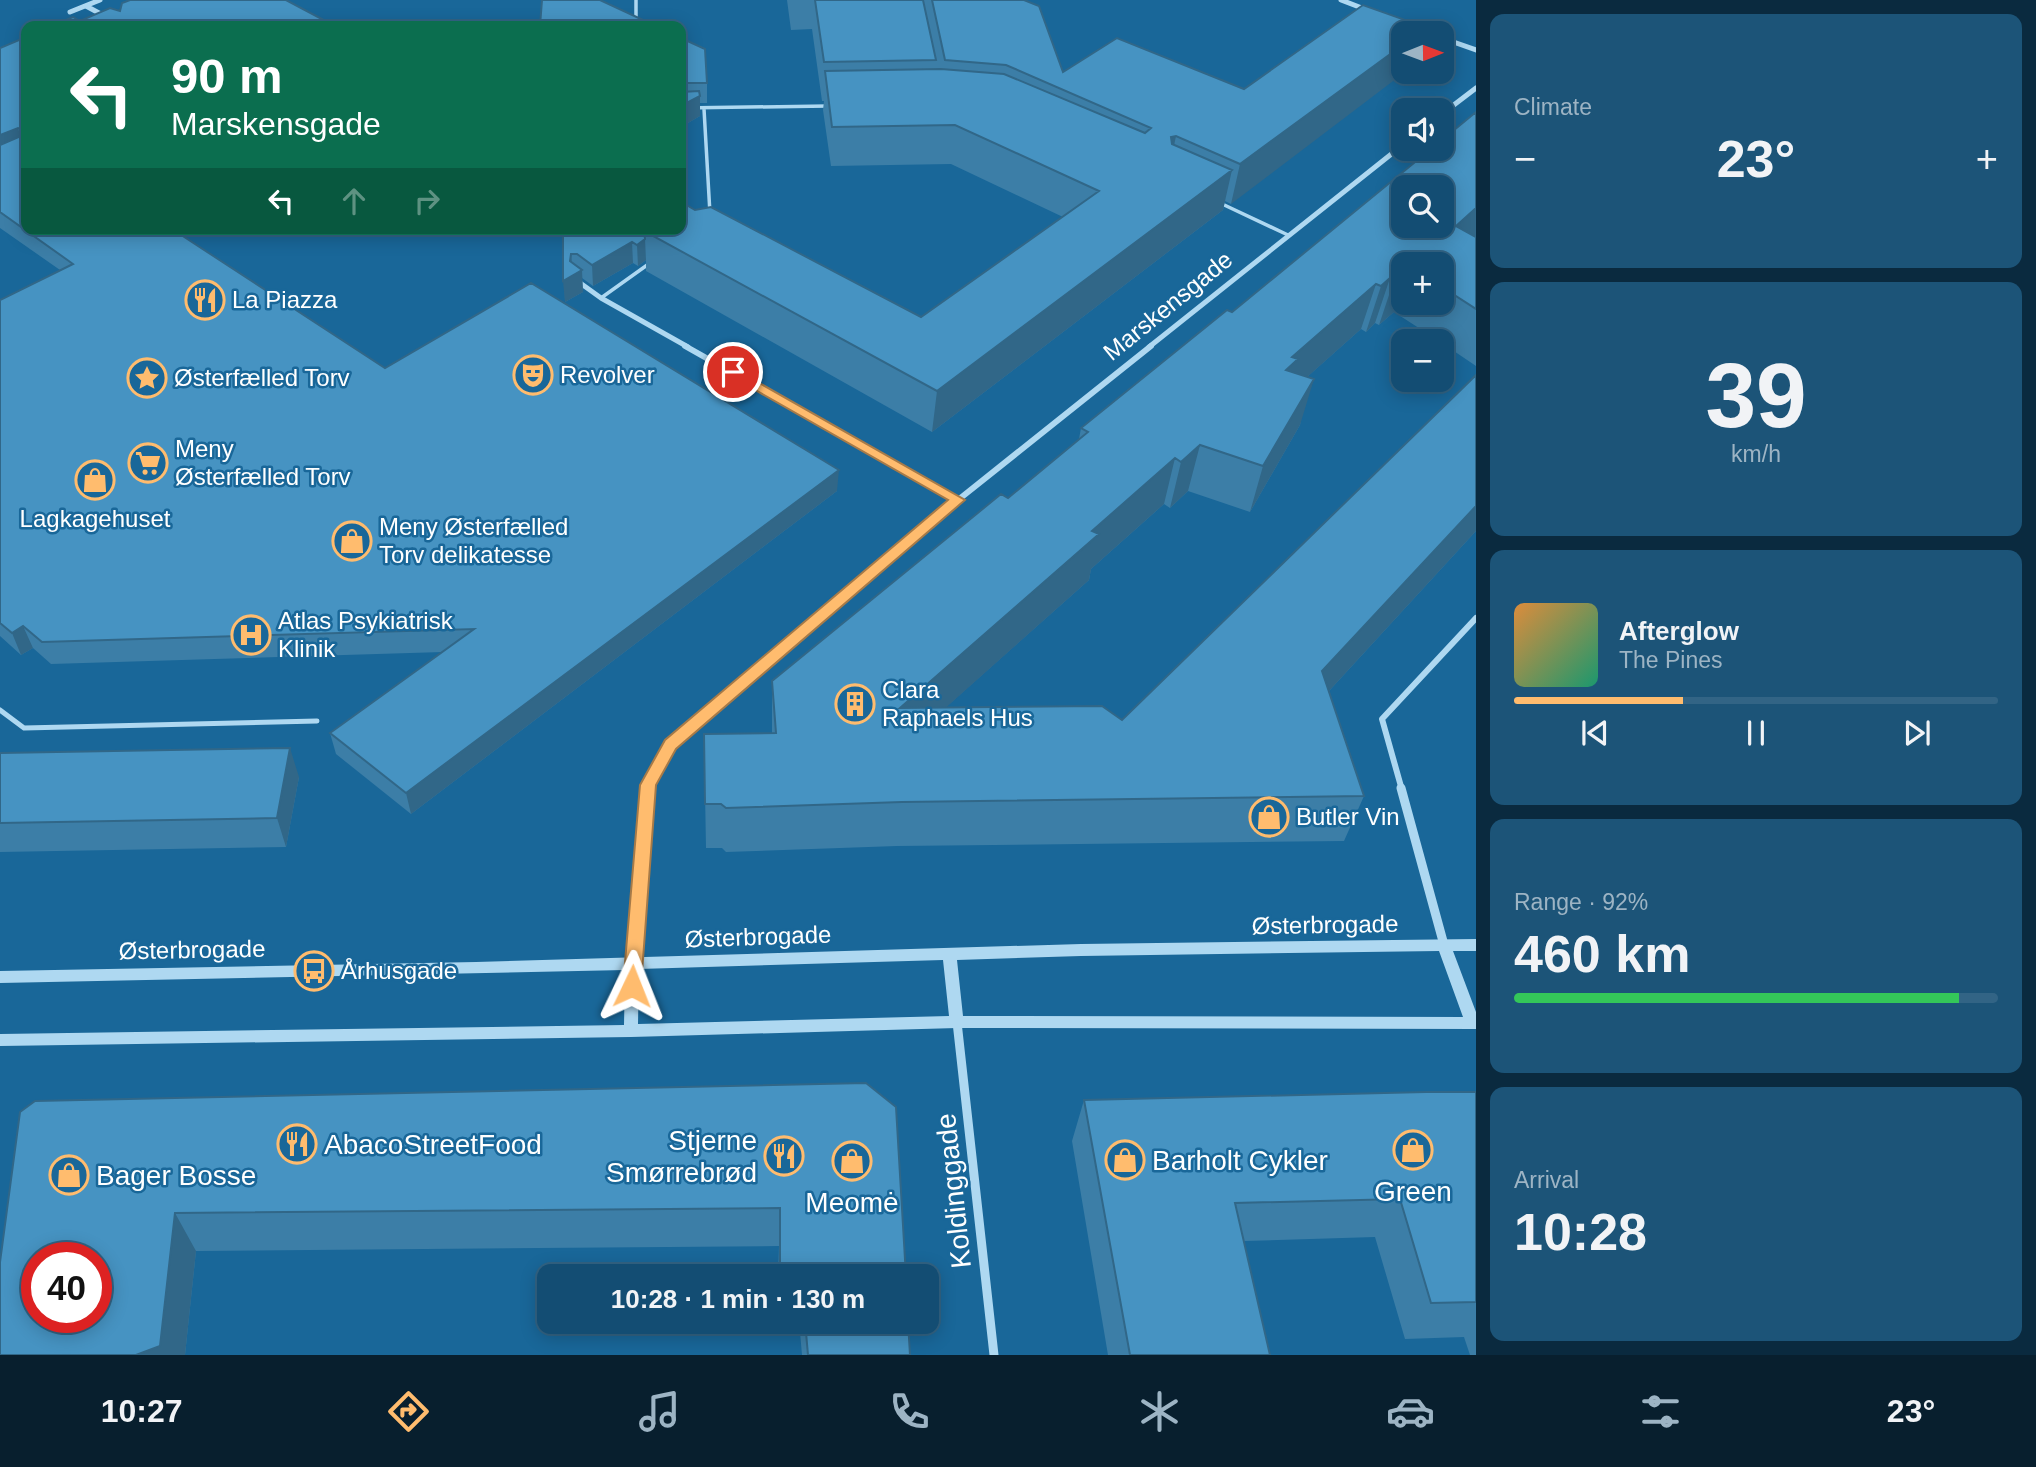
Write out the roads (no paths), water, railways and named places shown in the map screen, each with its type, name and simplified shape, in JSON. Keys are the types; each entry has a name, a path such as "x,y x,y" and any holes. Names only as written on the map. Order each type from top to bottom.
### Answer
{"street":[{"path":"70,12 100,0"},
{"path":"1341,0 1380,14"},
{"path":"86,6 114,21"},
{"path":"1454,42 1476,50"},
{"path":"1454,105 1476,88"},
{"name":"Marskensgade","path":"632,964 648,785 670,745 958,500 1391,154"},
{"path":"576,280 601,298 958,500"},
{"path":"0,1040 631,1031 957,1022 1474,1023 1444,946 1382,719 1476,618"},
{"name":"Østerbrogade","path":"0,977 632,964 949,954 1476,945"},
{"path":"949,954 957,1022"},
{"path":"631,1031 632,964"},
{"name":"Koldinggade","path":"957,1022 994,1355"}],"lane":[{"path":"636,0 636,21"},
{"path":"686,108 842,105"},
{"path":"704,109 710,219"},
{"path":"1215,201 1288,235"},
{"path":"601,298 656,258"},
{"path":"0,710 24,728 317,721"}],"place":[{"name":"La Piazza","path":"205,300"},
{"name":"Revolver","path":"533,375"},
{"name":"Østerfælled Torv","path":"147,378"},
{"name":"Meny Østerfælled Torv","path":"148,463"},
{"name":"Lagkagehuset","path":"95,480"},
{"name":"Meny Østerfælled Torv delikatesse","path":"352,541"},
{"name":"Atlas Psykiatrisk Klinik","path":"251,635"},
{"name":"Clara Raphaels Hus","path":"855,704"},
{"name":"Butler Vin","path":"1269,817"},
{"name":"Århusgade","path":"314,971"},
{"name":"AbacoStreetFood","path":"297,1144"},
{"name":"Green","path":"1413,1150"},
{"name":"Stjerne Smørrebrød","path":"784,1156"},
{"name":"Barholt Cykler","path":"1125,1160"},
{"name":"Meomė","path":"852,1161"},
{"name":"Bager Bosse","path":"69,1175"}]}
